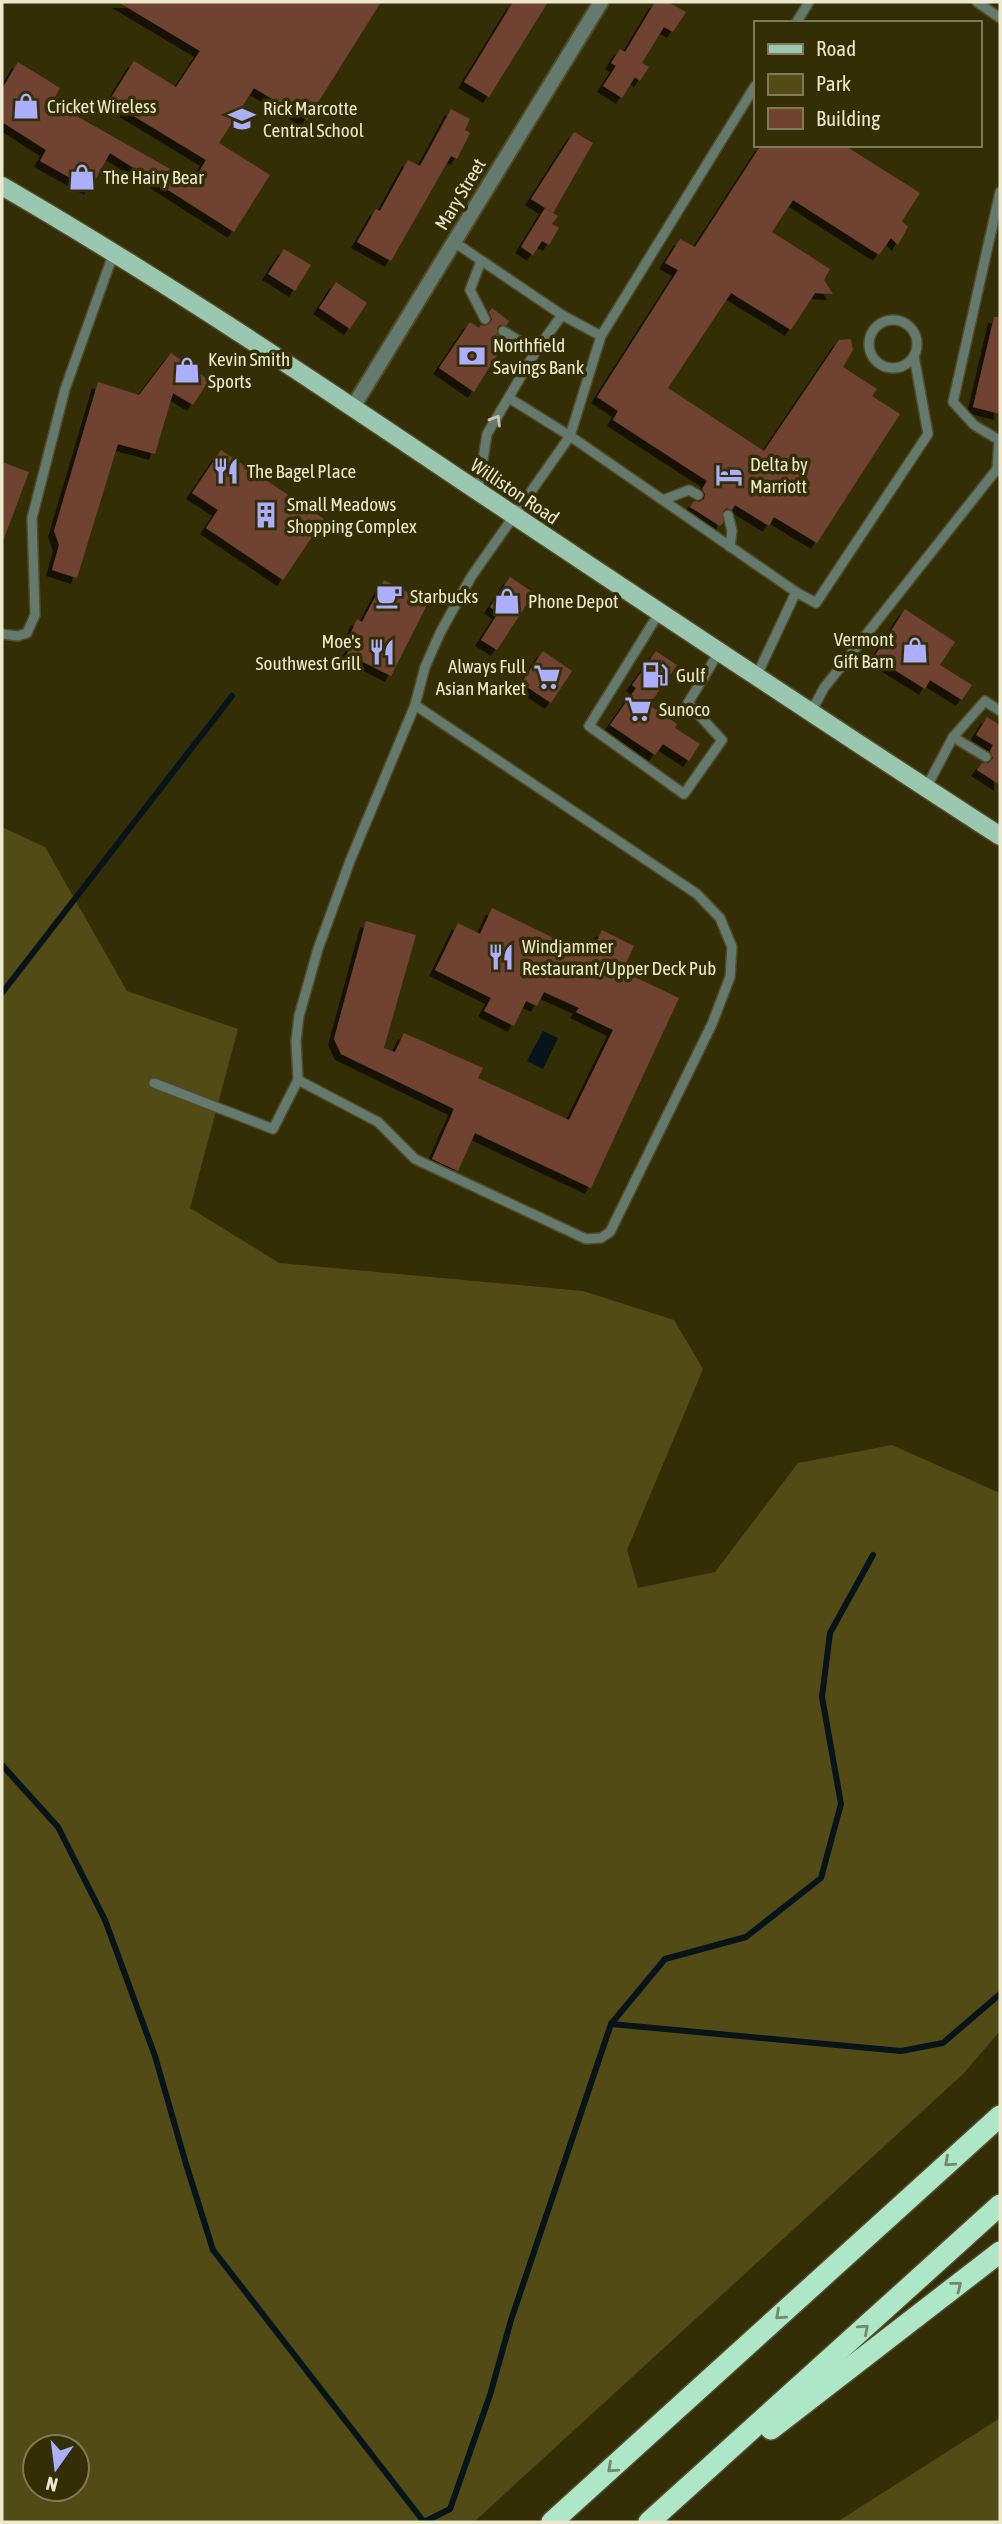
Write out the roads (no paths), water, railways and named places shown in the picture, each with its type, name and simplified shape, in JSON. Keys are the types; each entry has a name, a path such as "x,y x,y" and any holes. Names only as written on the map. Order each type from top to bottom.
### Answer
{"highway":[{"path":"552,2522 1000,2116"},
{"path":"650,2522 1000,2205"},
{"path":"650,2522 1000,2252"}],"main road":[{"name":"Williston Road","path":"2,186 114,252 353,407 659,613 1000,836"}],"street":[{"name":"Mary Street","path":"353,407 601,2"}],"lane":[{"path":"797,21 809,2"},
{"path":"977,2 1000,18"},
{"path":"155,1083 273,1129 298,1080 296,1041 299,1016 318,949 350,861 415,705 425,667 440,633 471,577 570,436 601,337 754,88"},
{"path":"810,713 824,688 998,470 1000,440 974,425 953,402 1000,192"},
{"path":"454,242 562,315 601,337"},
{"path":"2,634 18,636 27,633 36,615 32,518 65,389 114,252"},
{"path":"481,261 470,290 485,318"},
{"path":"478,491 488,434 536,351 562,315"},
{"path":"509,398 570,436 796,592 816,603 928,434 914,356 917,349 915,334 904,322 888,320 881,322 870,334 869,350 878,364 885,368 901,367 914,356"},
{"path":"503,331 536,351"},
{"path":"663,500 688,490 698,495"},
{"path":"728,515 732,531 730,547"},
{"path":"756,677 796,592"},
{"path":"659,613 589,726 684,794 722,740 688,703 719,652"},
{"path":"926,788 953,737 985,701 1000,711"},
{"path":"298,1080 378,1122 415,1159 586,1239 601,1238 610,1232 616,1220 712,1024 730,977 732,947 720,918 697,894 415,705"},
{"path":"953,737 986,757"}],"waterway":[{"path":"2,993 232,696"},
{"path":"2,1765 58,1827 105,1920 155,2056 213,2250 424,2522 450,2509 611,2024 665,1959 746,1937 821,1878 841,1804 822,1697 830,1633 873,1555"},
{"path":"611,2024 901,2051 943,2043 1000,1994"}],"place":[{"name":"Cricket Wireless","path":"26,106"},
{"name":"Rick Marcotte Central School","path":"242,119"},
{"name":"The Hairy Bear","path":"82,177"},
{"name":"Northfield Savings Bank","path":"472,356"},
{"name":"Kevin Smith Sports","path":"187,370"},
{"name":"The Bagel Place","path":"226,471"},
{"name":"Delta by Marriott","path":"729,475"},
{"name":"Small Meadows Shopping Complex","path":"266,515"},
{"name":"Starbucks","path":"389,596"},
{"name":"Phone Depot","path":"507,601"},
{"name":"Vermont Gift Barn","path":"915,650"},
{"name":"Moe's Southwest Grill","path":"382,652"},
{"name":"Gulf","path":"655,675"},
{"name":"Always Full Asian Market","path":"547,677"},
{"name":"Sunoco","path":"638,709"},
{"name":"Windjammer Restaurant/Upper Deck Pub","path":"501,957"}]}
